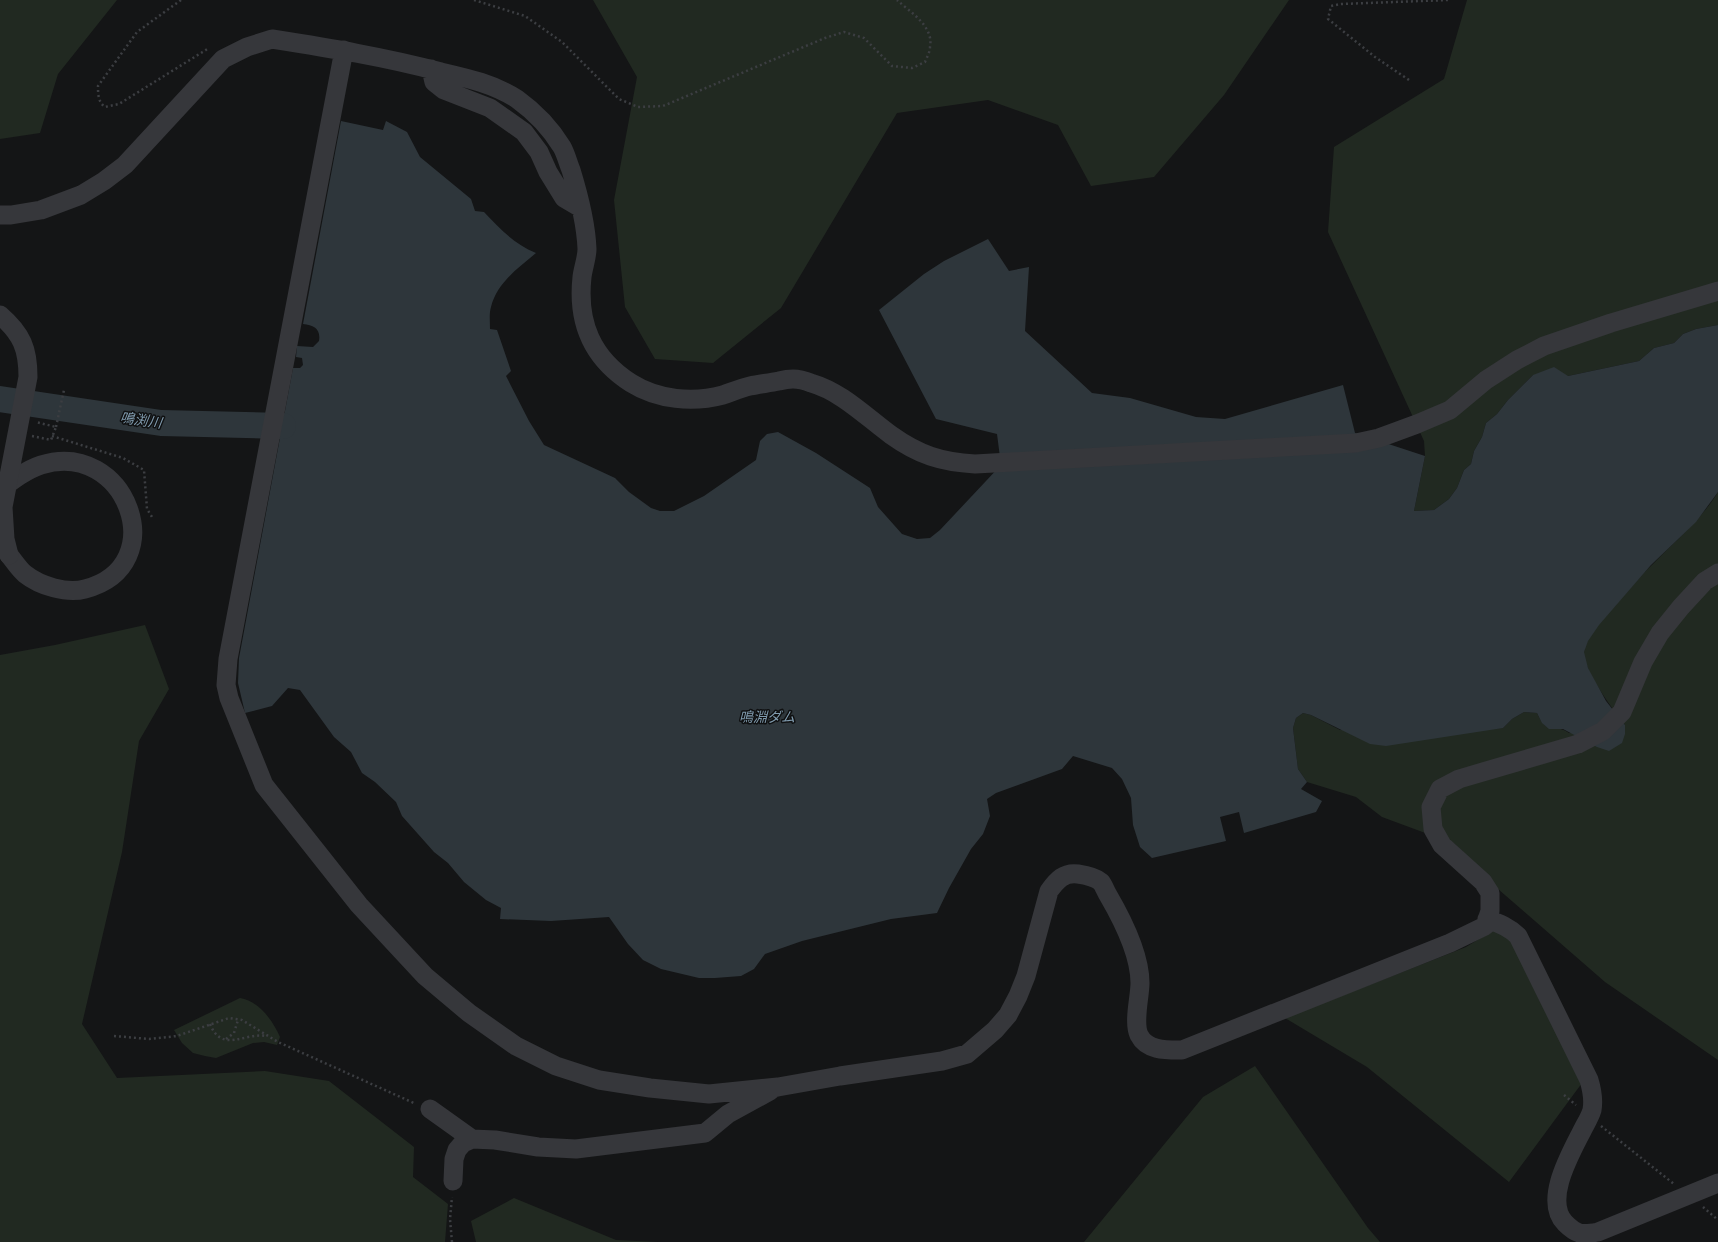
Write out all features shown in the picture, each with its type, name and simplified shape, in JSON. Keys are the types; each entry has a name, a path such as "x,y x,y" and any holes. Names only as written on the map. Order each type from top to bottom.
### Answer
{"street":[{"path":"0,215 11,215 41,210 81,195 104,181 126,165 223,59 247,47 272,38 344,50 486,83 516,99 542,120 563,149 577,188 585,223 587,252 582,278 581,300 584,324 595,347 609,366 631,383 650,393 671,398 689,399 721,396 750,386 793,378 813,383 836,394 891,435 917,451 951,462 975,464 1356,443 1379,438 1450,410 1486,380 1517,360 1544,346 1611,323 1718,291"},
{"path":"344,50 226,676 226,685 229,698 264,785 359,905 425,976 469,1013 516,1046 556,1066 599,1080 650,1088 709,1094 778,1087 942,1061 967,1054 995,1030 1008,1015 1026,976 1049,891 1055,882 1064,874 1088,876 1100,882 1112,903 1133,946 1140,982 1137,1022 1139,1034 1147,1044 1160,1050 1182,1050 1450,943 1485,926 1490,911 1490,893 1483,882 1442,845 1433,829 1431,807 1440,789 1459,779 1578,744 1603,732 1622,712 1644,662 1660,633 1681,607 1705,582 1718,573"},
{"path":"0,315 13,327 23,342 28,360 28,377 3,507 4,532 9,555 25,574 44,584 63,589 80,590 98,586 114,576 127,557 133,537 132,516 126,498 112,481 94,468 75,462 57,462 41,465 14,479 0,490"},
{"path":"1487,919 1511,929 1518,936 1589,1080 1594,1097 1592,1111 1568,1159 1558,1186 1556,1199 1558,1211 1562,1220 1573,1231 1584,1235 1598,1232 1718,1183"},
{"path":"453,1181 454,1159 457,1150 463,1143 472,1139 495,1140 538,1147 576,1149 705,1133 728,1114 778,1087"},
{"path":"430,1109 472,1139"}],"path":[{"path":"181,0 137,32 98,86 98,95 101,104 106,107 119,104 210,48"},
{"path":"474,0 525,16 562,42 619,99 638,107 663,106 818,41 844,32 864,38 892,66 912,68 925,62 930,47 930,36 921,21 896,0"},
{"path":"1409,80 1375,57 1328,19 1331,6 1341,4 1448,0"},
{"path":"56,427 64,390"},
{"path":"114,1036 149,1039 177,1036 229,1018 242,1020 278,1042 430,1109"},
{"path":"225,1039 234,1033 238,1020"},
{"path":"210,1024 214,1032 225,1039 238,1040 258,1034 268,1036"},
{"path":"1564,1096 1579,1108"},
{"path":"1596,1122 1675,1185"},
{"path":"452,1242 450,1218 453,1181"},
{"path":"1700,1205 1718,1220"}],"shaded area":[{"path":"0,0 117,0 58,74 40,133 0,139"},
{"path":"593,0 1289,0 1224,95 1154,177 1091,186 1058,125 988,100 897,113 781,308 713,363 655,359 625,307 614,200 637,77"},
{"path":"1467,0 1718,0 1718,325 1696,329 1683,334 1674,343 1654,348 1639,361 1568,376 1533,375 1508,400 1497,414 1486,423 1482,437 1474,451 1471,464 1464,470 1457,488 1449,499 1434,510 1414,511 1425,456 1424,441 1328,232 1334,147 1444,79"},
{"path":"1718,492 1718,1060 1605,982 1483,876 1455,844 1382,817 1356,797 1307,782 1298,769 1293,728 1296,718 1303,713 1311,715 1340,730 1503,728 1512,719 1524,712 1537,713 1548,727 1564,730 1569,733 1625,725 1593,679 1585,659 1585,646 1591,634 1604,618 1642,575 1696,521"},
{"path":"145,625 169,689 139,741 122,852 82,1024 117,1078 265,1071 329,1081 414,1147 413,1177 448,1204 445,1242 0,1242 0,655 55,645"},
{"path":"1497,928 1508,933 1582,1083 1509,1182 1367,1067 1285,1018 1466,947"},
{"path":"240,998 259,1007 269,1018 280,1037 277,1045 264,1042 253,1043 216,1058 193,1053 182,1043 174,1030"},
{"path":"1255,1066 1368,1228 1380,1242 1084,1242 1203,1097"},
{"path":"514,1198 616,1240 658,1242 476,1242 471,1221"}],"water":[{"name":"鳴淵ダム","path":"341,121 383,130 386,121 407,132 420,157 471,199 475,211 484,212 514,241 536,253 515,270 503,283 494,298 490,309 490,329 497,330 511,371 506,376 529,421 544,445 615,478 629,492 651,508 660,511 674,511 704,496 756,460 760,441 767,434 778,432 816,453 870,488 878,507 902,534 917,539 930,538 940,530 1001,465 997,434 936,419 879,310 924,274 944,261 988,239 1009,271 1029,267 1025,331 1092,393 1130,398 1196,417 1225,419 1343,385 1355,433 1425,456 1414,511 1434,510 1449,499 1457,488 1464,470 1471,464 1474,451 1482,437 1486,423 1497,414 1508,400 1533,375 1554,367 1568,376 1639,361 1654,348 1674,343 1683,334 1696,329 1718,325 1718,492 1696,522 1651,565 1599,625 1588,641 1584,652 1588,668 1606,701 1625,725 1625,734 1622,743 1609,751 1597,747 1563,729 1549,729 1542,723 1537,713 1524,712 1512,719 1503,728 1386,746 1370,744 1311,715 1303,713 1296,718 1293,728 1298,769 1307,782 1301,789 1322,801 1316,812 1244,833 1239,812 1220,817 1226,841 1152,858 1140,847 1133,825 1131,798 1122,779 1112,768 1073,756 1062,769 996,793 987,799 990,816 983,834 971,849 937,913 891,919 802,941 765,954 754,969 741,976 699,978 661,969 643,960 628,944 609,917 551,921 500,919 501,908 486,900 464,882 448,863 434,852 402,816 396,802 375,782 362,773 351,752 334,737 300,690 288,688 272,706 245,713 238,683 239,658 293,368 300,368 303,365 302,358 296,357 297,346 313,347 319,341 319,333 316,328 303,324"}],"waterway":[{"name":"鳴渕川","path":"0,399 161,423 283,426"}]}
